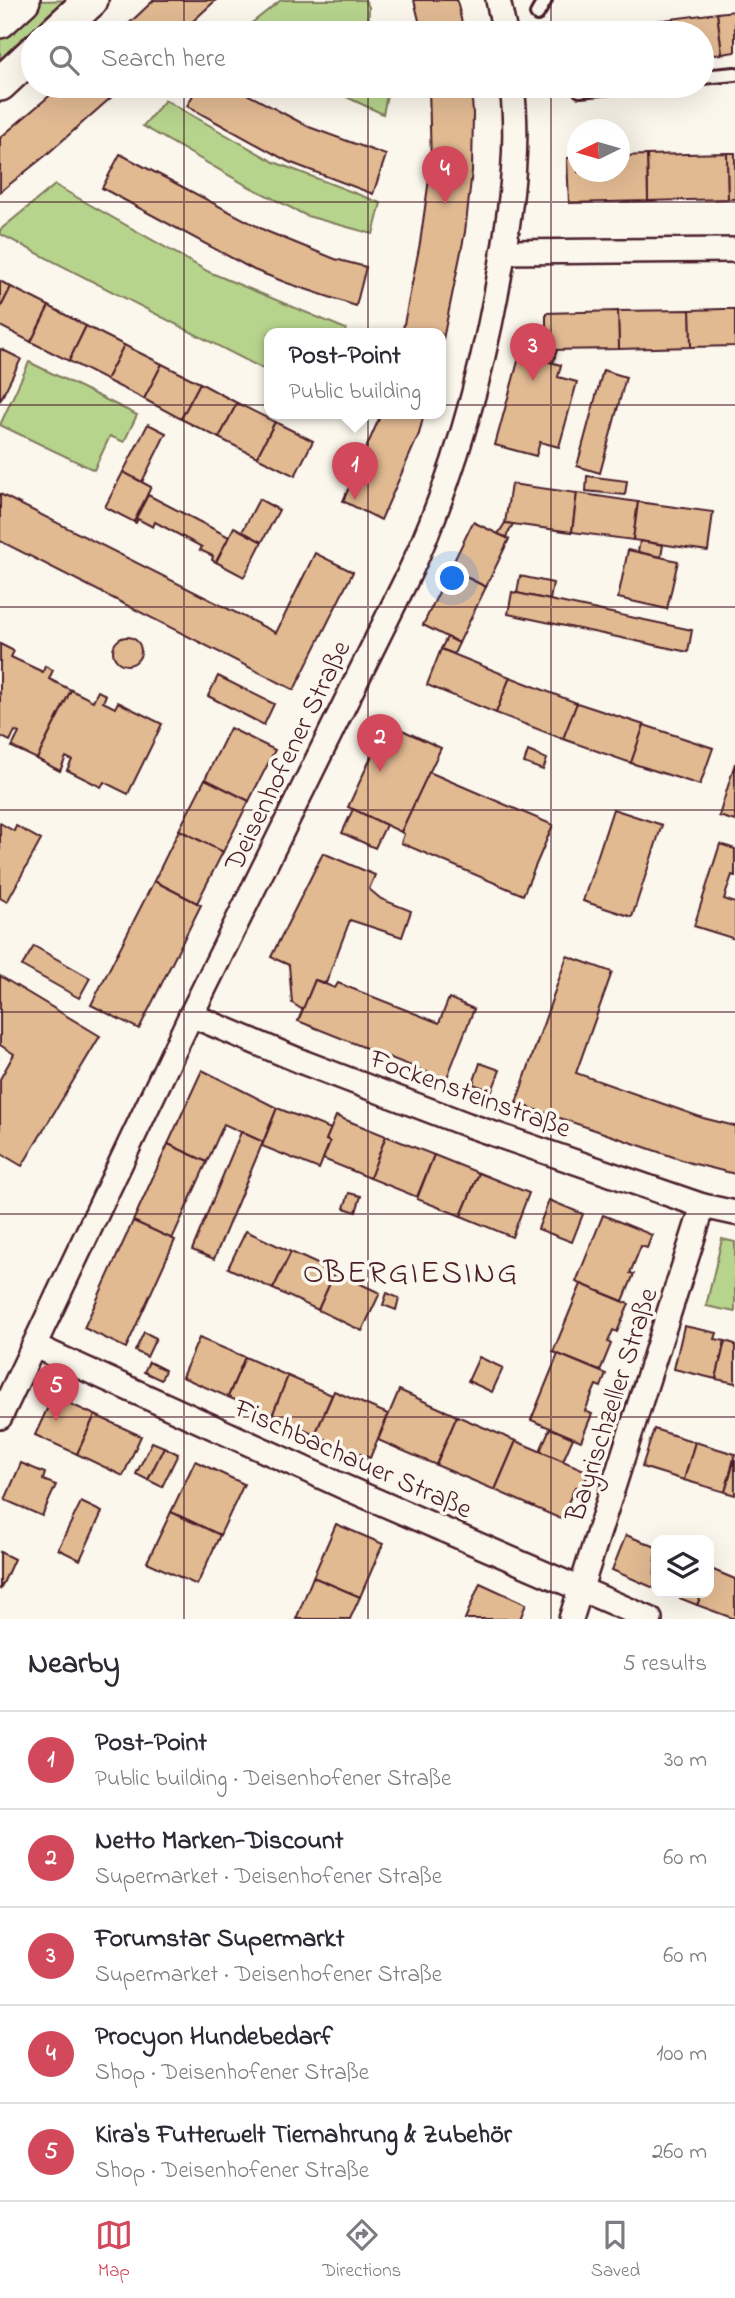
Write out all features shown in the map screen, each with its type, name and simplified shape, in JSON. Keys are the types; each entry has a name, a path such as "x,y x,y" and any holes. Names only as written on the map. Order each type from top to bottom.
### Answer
{"main road":[{"path":"0,21 23,0"},
{"path":"68,21 90,0"},
{"path":"0,83 21,64"}],"street":[{"path":"498,0 502,21"},
{"name":"Deisenhofener Straße","path":"0,1417 191,1015 408,576 440,502 463,432 490,325 514,172 513,98"},
{"path":"503,252 735,250"},
{"name":"Fockensteinstraße","path":"191,1015 304,1063 468,1125 703,1206 735,1213"},
{"name":"Bayrischzeller Straße","path":"572,1619 703,1206"},
{"name":"Fischbachauer Straße","path":"35,1346 342,1486 650,1619"}],"lane":[{"path":"537,14 545,0"},
{"path":"714,76 735,74"}],"green space":[{"path":"74,0 52,21 21,21 21,50 0,70 0,37 38,1"},
{"path":"281,0 365,0 369,7 368,21 254,21"},
{"path":"349,98 386,98 383,114"},
{"path":"165,100 274,162 381,203 373,234 307,216 246,185 143,126"},
{"path":"55,185 209,272 344,328 264,328 264,369 0,234 0,230"},
{"path":"29,362 137,415 124,442 110,436 94,470 0,425"},
{"path":"722,1239 735,1242 735,1312 706,1306"}],"building":[{"path":"154,0 216,0 193,21 132,21"},
{"path":"414,0 457,0 461,21 419,21"},
{"path":"735,11 735,52 722,54 717,13"},
{"path":"717,13 722,54 714,55 714,21 655,21"},
{"path":"47,98 110,98 0,192 0,138"},
{"path":"191,98 255,98 309,127 386,155 373,194 289,162 187,106"},
{"path":"429,98 472,98 472,171 465,232 445,328 403,328 420,243 431,165"},
{"path":"727,153 728,199 648,201 647,155"},
{"path":"727,153 735,153 735,199 728,199"},
{"path":"120,154 266,231 335,259 366,267 356,306 254,270 102,188"},
{"path":"647,155 648,201 569,203 568,182 630,182 630,156"},
{"path":"0,281 11,287 0,309"},
{"path":"11,287 49,306 31,342 0,326 0,309"},
{"path":"49,306 86,326 69,361 31,342"},
{"path":"735,309 735,346 691,347 690,310"},
{"path":"690,310 691,347 619,349 618,311"},
{"path":"618,311 619,349 546,350 546,313"},
{"path":"86,326 124,345 106,380 69,361"},
{"path":"124,345 162,364 144,399 106,380"},
{"path":"542,348 557,350 553,363 540,359"},
{"path":"0,350 21,359 0,401"},
{"path":"520,354 561,365 558,377 577,382 559,447 540,442 536,456 495,445"},
{"path":"162,364 200,383 181,419 144,399"},
{"path":"603,370 626,377 600,473 577,466"},
{"path":"200,383 237,403 219,438 181,419"},
{"path":"237,403 264,416 264,419 275,422 257,457 219,438"},
{"path":"379,419 423,419 419,434 381,520 343,501"},
{"path":"275,422 313,441 295,476 257,457"},
{"path":"148,424 166,433 142,482 123,472"},
{"path":"123,472 151,487 134,522 105,507"},
{"path":"587,476 627,481 625,495 586,491"},
{"path":"511,484 577,493 572,532 505,523"},
{"path":"577,493 638,502 633,540 572,532"},
{"path":"0,494 276,633 315,553 353,572 294,690 0,541"},
{"path":"148,495 229,537 216,562 212,560 213,556 200,550 202,547 155,522 153,527 138,519 134,522"},
{"path":"259,499 279,510 262,542 242,532"},
{"path":"638,502 713,512 708,551 633,540"},
{"path":"473,522 509,539 486,587 450,569"},
{"path":"505,523 513,524 506,537 498,534"},
{"path":"234,527 262,542 244,577 216,562"},
{"path":"640,541 663,545 661,557 638,552"},
{"path":"628,550 678,561 667,609 618,598"},
{"path":"450,569 486,587 459,643 423,625"},
{"path":"520,576 553,583 550,600 517,593"},
{"path":"512,592 692,630 688,652 508,614"},
{"path":"127,637 137,641 141,651 137,661 127,665 117,661 113,651 117,641"},
{"path":"447,637 459,643 454,654 441,649"},
{"path":"0,644 14,651 11,657 43,672 45,666 53,670 49,679 71,690 37,759 12,747 19,733 15,731 10,741 0,736"},
{"path":"441,649 510,677 496,713 427,685"},
{"path":"218,676 274,704 264,725 208,696"},
{"path":"510,677 577,703 563,739 496,713"},
{"path":"71,690 93,701 98,691 106,695 103,702 115,708 118,702 162,724 128,794 104,782 101,787 67,770 72,760 66,757 60,771 37,759"},
{"path":"577,703 644,725 631,763 563,739"},
{"path":"387,723 441,748 401,832 348,807"},
{"path":"644,725 713,748 700,785 631,763"},
{"path":"230,728 275,750 249,801 205,779"},
{"path":"528,751 547,759 543,770 524,763"},
{"path":"735,763 735,821 719,816"},
{"path":"429,772 553,825 523,895 401,843 404,834 401,832"},
{"path":"205,779 249,801 223,852 179,830"},
{"path":"353,809 386,825 375,848 342,833"},
{"path":"613,809 662,825 632,917 583,901"},
{"path":"0,823 14,831 16,826 41,840 7,902 0,898"},
{"path":"179,830 223,852 197,903 154,881"},
{"path":"720,844 735,849 735,876 732,875 724,899 735,903 735,939 694,926"},
{"path":"323,853 375,875 369,889 381,899 411,911 402,937 350,920 326,983 315,980 303,1010 292,1003 289,965 271,957"},
{"path":"154,881 201,905 139,1029 91,1005"},
{"path":"34,946 90,978 79,998 22,966"},
{"path":"567,956 612,972 576,1073 703,1118 735,1126 735,1174 691,1163 516,1103"},
{"path":"0,976 100,1036 22,1166 0,1153 0,1079 14,1054 0,1045"},
{"path":"315,980 335,988 338,983 439,1023 449,998 474,1009 446,1080 298,1021"},
{"path":"480,1063 500,1070 492,1091 473,1084"},
{"path":"202,1070 277,1108 263,1142 224,1124 207,1162 168,1144"},
{"path":"277,1108 331,1129 326,1140 330,1142 319,1169 262,1146"},
{"path":"336,1116 386,1136 370,1178 323,1159 330,1142 326,1140"},
{"path":"241,1132 263,1142 214,1259 192,1250"},
{"path":"386,1136 434,1155 417,1197 370,1178"},
{"path":"168,1144 207,1162 172,1239 133,1221"},
{"path":"434,1155 479,1173 461,1216 417,1199"},
{"path":"479,1173 529,1193 512,1237 461,1216"},
{"path":"349,1193 361,1196 356,1212 344,1208"},
{"path":"549,1200 583,1214 572,1242 538,1229"},
{"path":"603,1215 652,1235 647,1248 641,1246 623,1301 576,1282"},
{"path":"133,1221 175,1240 126,1348 84,1328"},
{"path":"246,1231 291,1252 273,1289 228,1268"},
{"path":"291,1252 335,1272 318,1310 273,1289"},
{"path":"335,1272 380,1293 362,1331 318,1310"},
{"path":"581,1284 629,1304 617,1332 613,1330 608,1342 611,1344 600,1371 553,1352"},
{"path":"387,1293 399,1298 396,1310 383,1305"},
{"path":"684,1326 717,1333 715,1339 725,1341 716,1379 674,1369"},
{"path":"144,1332 156,1338 147,1357 135,1351"},
{"path":"199,1338 245,1357 228,1397 182,1377"},
{"path":"725,1341 735,1344 735,1383 716,1379"},
{"path":"558,1354 606,1374 601,1387 596,1385 585,1411 592,1414 581,1441 531,1420"},
{"path":"245,1357 288,1376 272,1416 228,1397"},
{"path":"479,1357 503,1368 492,1392 468,1381"},
{"path":"149,1362 165,1370 161,1380 144,1372"},
{"path":"288,1376 332,1395 315,1435 272,1416"},
{"path":"399,1390 457,1416 436,1465 378,1440"},
{"path":"334,1391 388,1414 370,1458 315,1435"},
{"path":"53,1396 95,1415 77,1454 35,1435"},
{"path":"95,1415 141,1436 123,1476 77,1454"},
{"path":"457,1416 516,1441 495,1490 436,1465"},
{"path":"550,1428 573,1438 563,1461 540,1451"},
{"path":"654,1429 695,1442 684,1480 642,1467"},
{"path":"516,1441 589,1472 582,1489 575,1487 561,1519 495,1490"},
{"path":"152,1442 164,1447 148,1480 136,1474"},
{"path":"695,1442 735,1454 725,1492 684,1480"},
{"path":"164,1447 178,1454 162,1487 148,1480"},
{"path":"735,1459 735,1495 725,1492"},
{"path":"195,1461 244,1484 220,1535 171,1512"},
{"path":"21,1463 45,1473 43,1480 56,1485 42,1516 5,1500"},
{"path":"81,1502 102,1512 80,1560 58,1549"},
{"path":"171,1512 220,1535 197,1585 147,1562"},
{"path":"336,1524 383,1544 360,1597 313,1577"},
{"path":"626,1535 651,1545 651,1587 612,1570"},
{"path":"0,1552 14,1559 0,1590"},
{"path":"714,1570 735,1579 735,1619 697,1605 700,1598 714,1598"},
{"path":"313,1577 360,1597 350,1619 296,1619"},
{"path":"480,1583 526,1604 520,1619 465,1619"},
{"path":"680,1598 700,1598 697,1605"}],"tram line":[{"path":"42,21 65,0"},
{"path":"0,60 21,41"}],"place":[{"name":"Procyon Hundebedarf","path":"445,204"},
{"name":"Forumstar Supermarkt","path":"533,381"},
{"name":"Post-Point","path":"355,500"},
{"name":"Netto Marken-Discount","path":"380,772"},
{"name":"Kira's Futterwelt Tiernahrung & Zubehör","path":"56,1421"}],"district":[{"name":"OBERGIESING","path":"411,1271"}]}
